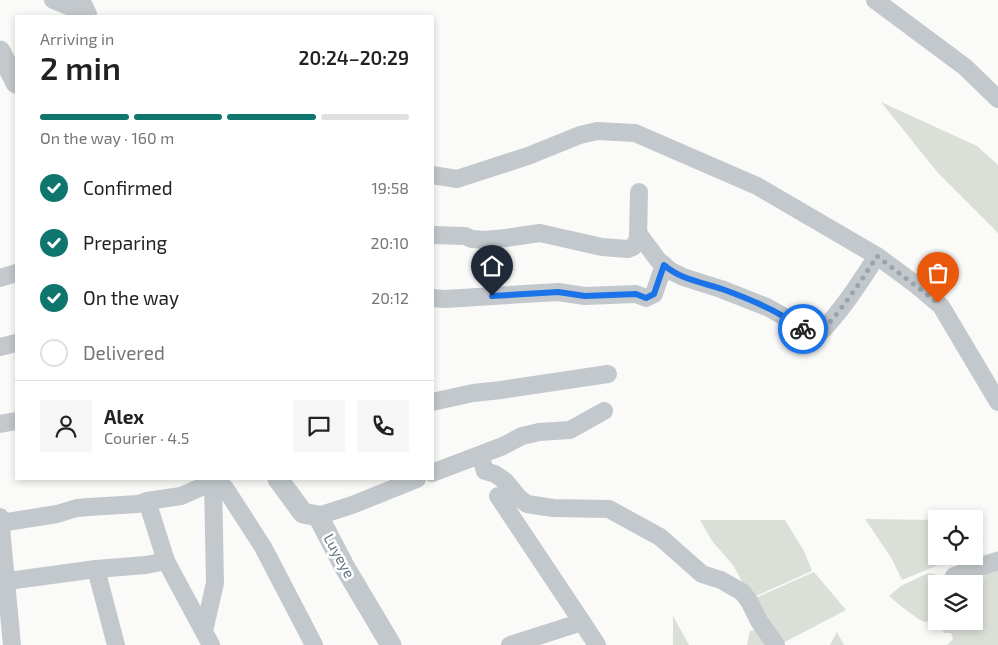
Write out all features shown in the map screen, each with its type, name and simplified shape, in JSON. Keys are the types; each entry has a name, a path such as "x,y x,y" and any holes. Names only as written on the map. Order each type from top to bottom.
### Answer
{"street":[{"path":"53,0 88,14 81,0"},
{"path":"875,0 965,67 998,98"},
{"path":"0,51 15,81"},
{"path":"434,174 457,179 528,156 580,135 600,131 632,132 757,186 877,256 915,284 941,306 998,402"},
{"path":"434,235 465,236 472,239 485,240 540,233 613,249 628,249 637,242 639,192"},
{"path":"638,233 671,271 767,307 814,336 817,336 830,323 877,256"},
{"path":"434,298 558,292 585,296 636,294 646,298 654,294 664,265"},
{"path":"0,278 15,273"},
{"path":"0,347 15,343"},
{"path":"434,402 473,393 608,374"},
{"path":"434,472 480,455 522,436 539,432 570,430 604,411"},
{"path":"0,424 15,421"},
{"path":"480,455 486,471 495,474 505,481 526,504 553,508 609,509 660,537 702,574 721,580 742,592 750,601 759,620 776,645"},
{"path":"0,523 57,514 76,508 138,504 147,500 182,496 213,480"},
{"path":"207,638 216,583 213,480"},
{"path":"213,480 225,488 258,540 314,645"},
{"name":"Luyeye","path":"279,480 303,513 318,516 344,566 391,645"},
{"path":"318,516 352,505 414,480"},
{"path":"498,496 596,645"},
{"path":"147,500 166,560 207,638"},
{"path":"0,517 3,582 12,645"},
{"path":"3,582 96,569 146,565 166,560"},
{"path":"957,575 998,561"},
{"path":"96,569 116,645"},
{"path":"510,645 582,622"}],"shaded area":[{"path":"881,102 977,146 998,165 998,233 938,173"},
{"path":"865,519 928,520 928,565 938,565 902,580 892,559"},
{"path":"700,520 785,520 804,551 812,571 751,598 733,565 712,541"},
{"path":"998,551 998,645 947,645 953,639 951,633 944,633 943,630 983,630 983,575 944,575 962,565 983,565 983,555"},
{"path":"814,572 846,610 779,645 753,599"},
{"path":"928,573 937,575 928,575 928,622 925,622 907,611 889,596 901,586"},
{"path":"673,616 689,645 673,645"},
{"path":"757,629 767,645 747,645 750,631"},
{"path":"837,632 844,645 830,645"}],"way so far":[{"path":"803,329 817,336 830,323 877,256 938,303"}],"route":[{"path":"492,296 567,292 585,296 636,294 646,298 654,294 664,265 683,277 767,307 803,329"}]}
